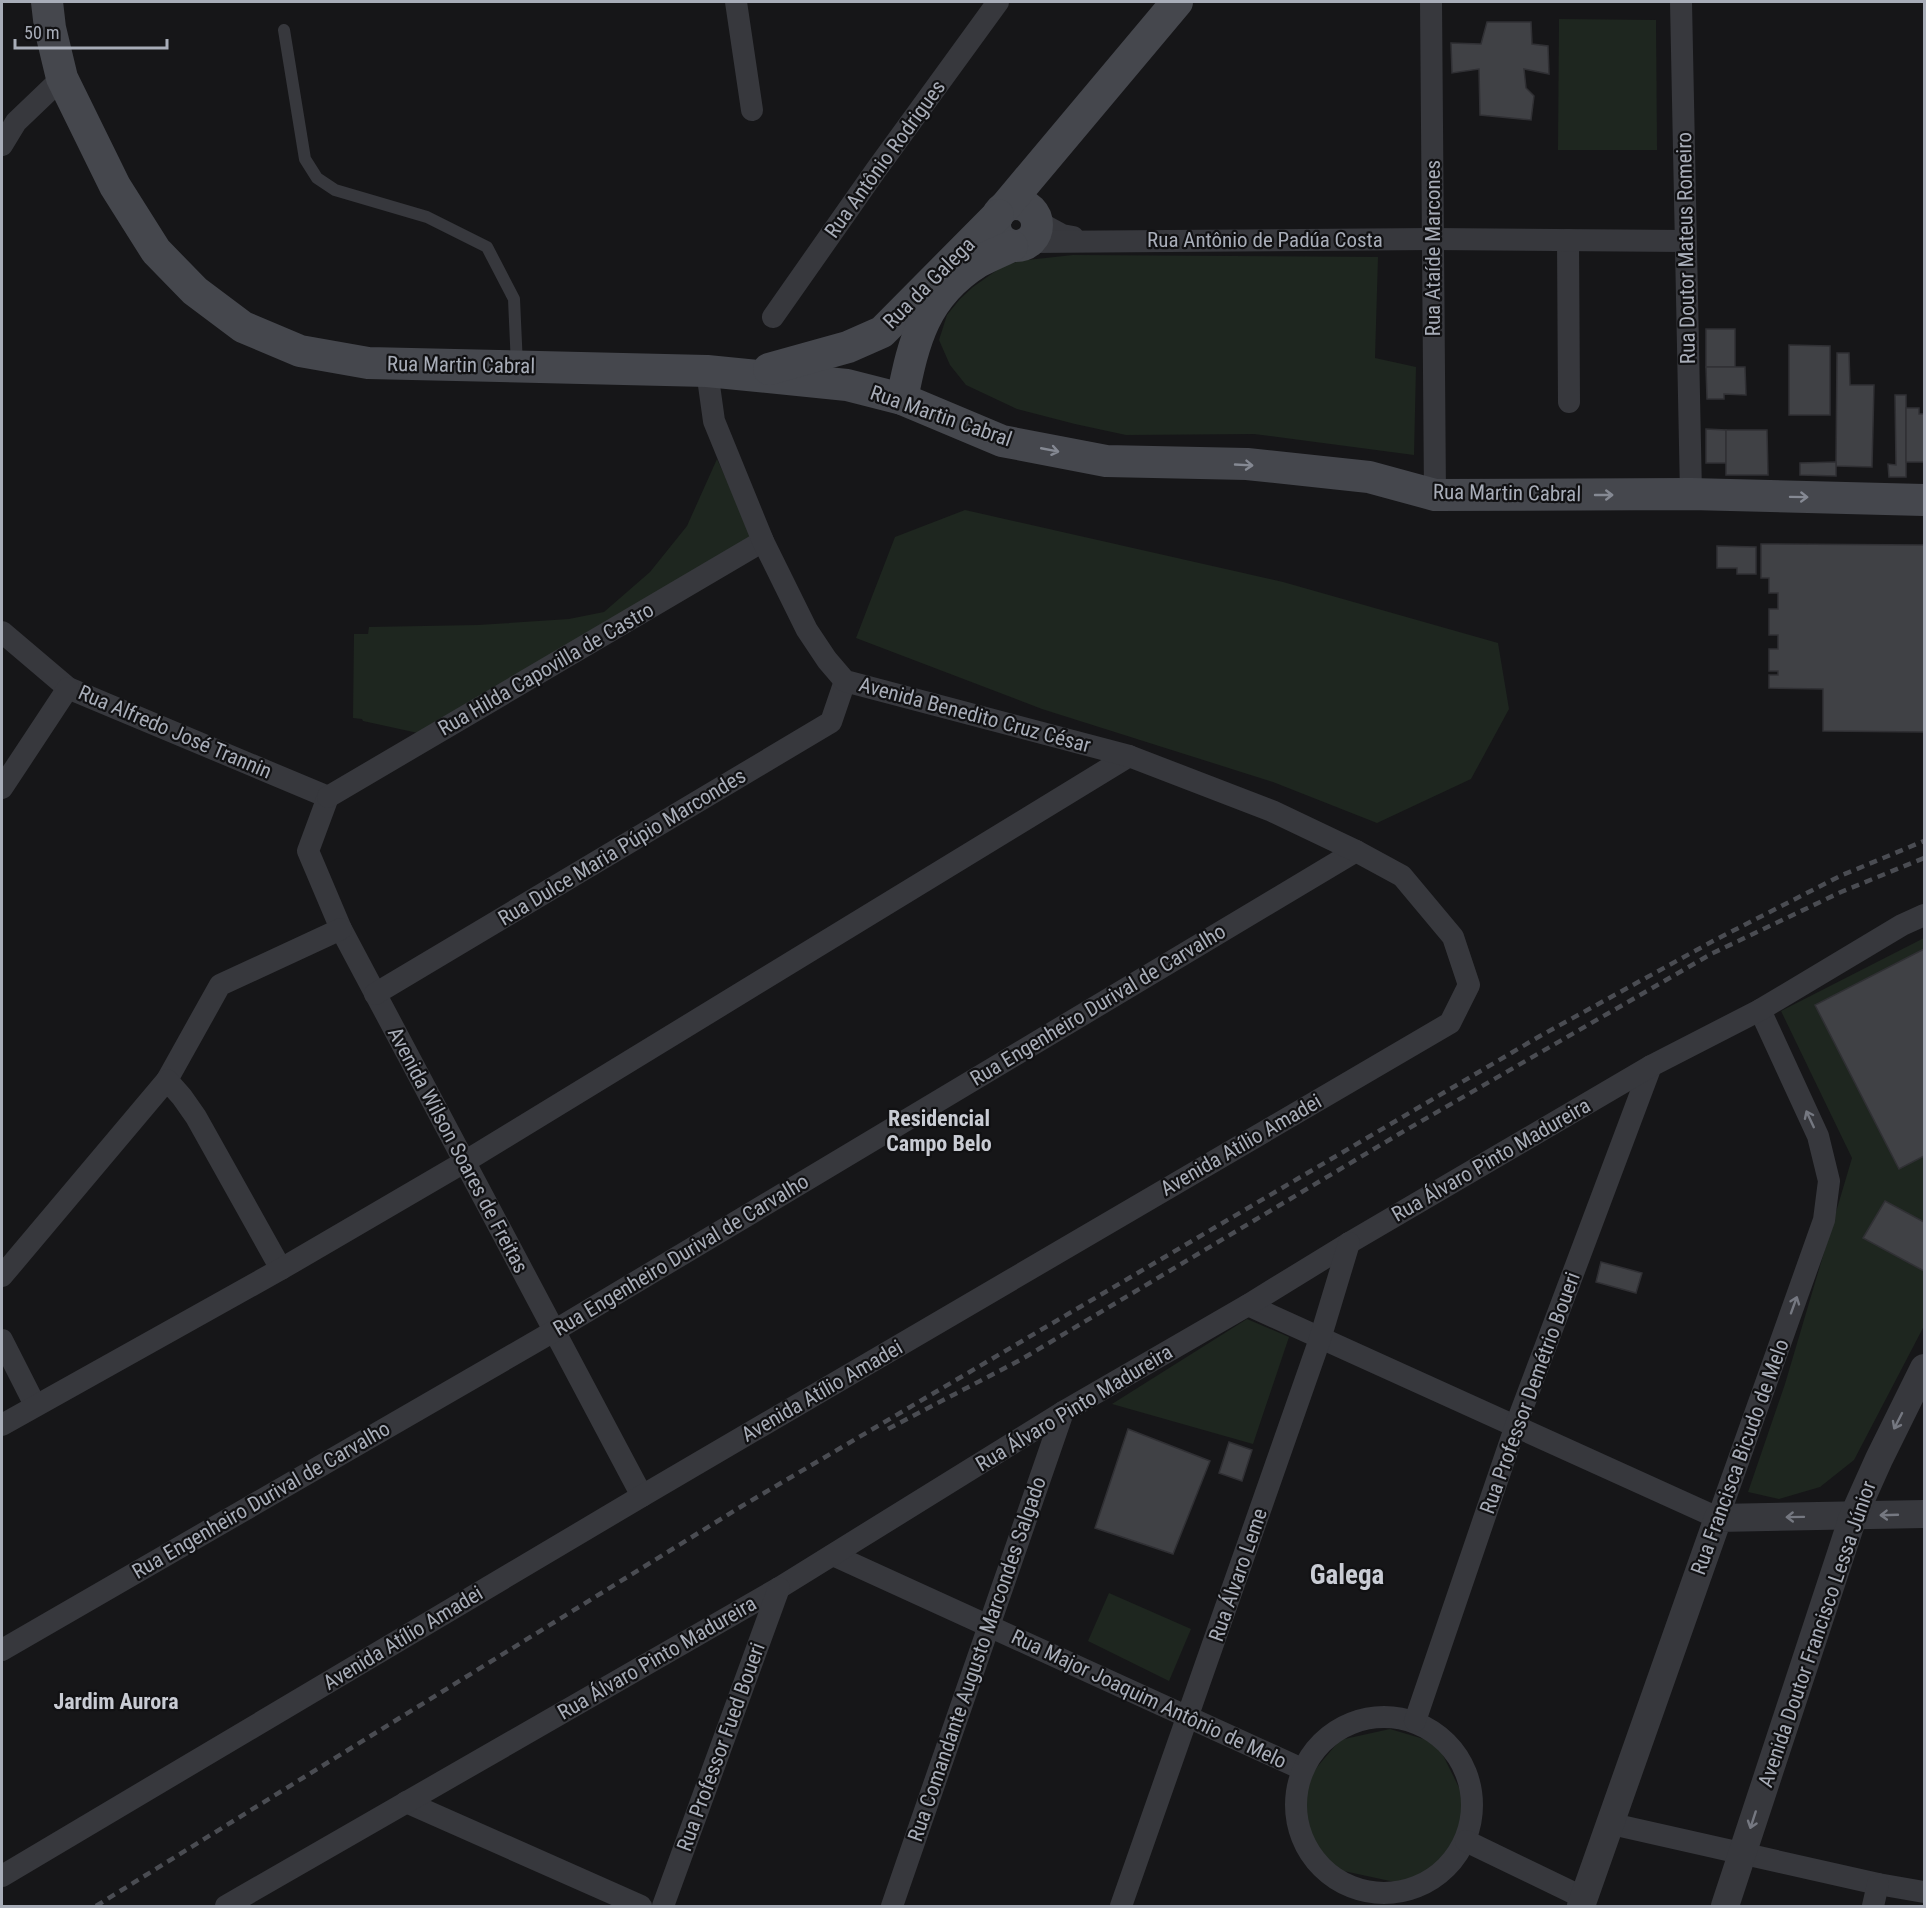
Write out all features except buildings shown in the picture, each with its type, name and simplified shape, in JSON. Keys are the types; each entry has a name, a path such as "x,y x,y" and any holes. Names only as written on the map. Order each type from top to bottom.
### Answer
{"main road":[{"name":"Rua Martin Cabral","path":"47,2 62,78 115,186 156,251 195,291 243,327 300,351 368,363 707,371 847,385 902,399 1002,441 1106,461 1247,464 1369,477 1435,495 1692,494 1924,500"},
{"name":"Rua da Galega","path":"902,399 911,356 923,320 947,288 1019,224 1047,157 1177,2"},
{"name":"Rua da Galega","path":"751,374 848,347 882,332 1019,224"},
{"path":"882,332 903,342 911,356"},
{"path":"847,385 848,347"}],"street":[{"path":"736,2 752,110"},
{"name":"Rua Antônio Rodrigues","path":"773,317 998,2"},
{"name":"Rua Ataíde Marcones","path":"1431,2 1435,495"},
{"name":"Rua Doutor Mateus Romeiro","path":"1681,2 1692,494"},
{"path":"2,145 16,122 62,78"},
{"name":"Rua Antônio de Padúa Costa","path":"1019,224 1098,241 1433,239 1685,241"},
{"path":"1568,240 1569,402"},
{"name":"Avenida Benedito Cruz César","path":"707,371 714,421 763,541 807,630 827,660 845,681 1129,756 1272,811 1356,851"},
{"name":"Rua Hilda Capovilla de Castro","path":"328,796 763,541"},
{"name":"Rua Alfredo José Trannin","path":"2,632 68,688 328,796"},
{"name":"Rua Dulce Maria Púpio Marcondes","path":"375,994 831,722 845,681"},
{"path":"2,788 68,688"},
{"path":"2,1425 281,1269 465,1161 1129,756"},
{"name":"Avenida Wilson Soares de Freitas","path":"328,796 308,851 341,929 642,1496"},
{"name":"Rua Engenheiro Durival de Carvalho","path":"2,1650 554,1331 1356,851"},
{"name":"Avenida Atílio Amadei","path":"2,1876 642,1496 1450,1023 1469,986 1453,937 1402,876 1356,851"},
{"name":"Rua Álvaro Pinto Madureira","path":"238,1904 406,1802 779,1588 1063,1412 1248,1305 1349,1243 1651,1066 1760,1010 1902,925 1924,915"},
{"path":"2,1276 167,1080 220,985 341,929"},
{"name":"Rua Francisca Bicudo de Melo","path":"1583,1902 1824,1220 1829,1181 1818,1136 1760,1010"},
{"name":"Rua Professor Demétrio Boueri","path":"1415,1721 1516,1425 1651,1066"},
{"path":"167,1080 196,1117 281,1269"},
{"name":"Rua Álvaro Leme","path":"1121,1906 1320,1339 1349,1243"},
{"path":"1248,1305 1718,1518 1924,1514"},
{"path":"2,1340 35,1405"},
{"name":"Avenida Doutor Francisco Lessa Júnior","path":"1725,1906 1853,1517 1924,1368"},
{"name":"Rua Comandante Augusto Marcondes Salgado","path":"892,1906 1063,1412"},
{"name":"Rua Major Joaquim Antônio de Melo","path":"832,1555 1302,1768"},
{"name":"Rua Professor Fued Boueri","path":"663,1906 779,1588"},
{"path":"1382,1716 1415,1721 1446,1740 1467,1770 1474,1806 1466,1841 1448,1868 1420,1887 1389,1894 1353,1898 1324,1872 1302,1841 1294,1805 1302,1768 1321,1741 1349,1723 1382,1716"},
{"path":"406,1802 641,1906"},
{"path":"1612,1824 1878,1884 1924,1892"},
{"path":"1466,1841 1583,1902"},
{"path":"1873,1906 1878,1884"}],"lane":[{"path":"284,30 305,159 317,178 335,190 427,218 487,247 514,299 517,366"}],"shaded area":[{"path":"1559,19 1656,20 1657,150 1558,150"},
{"path":"1073,255 1378,257 1375,358 1416,367 1414,455 1254,434 1126,435 1017,409 966,385 950,365 939,340 947,315 960,299 1000,268 1018,261"},
{"path":"717,459 753,537 418,733 353,718 354,634 368,634 369,627 478,625 569,619 604,612 650,572 687,526"},
{"path":"965,510 1283,582 1498,643 1509,709 1471,779 1377,823 1273,782 1042,709 856,638 895,537"},
{"path":"1924,938 1924,1326 1854,1460 1820,1487 1779,1499 1748,1492 1785,1384 1852,1158 1781,1011"},
{"path":"1247,1319 1289,1337 1253,1444 1112,1404"},
{"path":"1109,1593 1191,1629 1169,1681 1088,1641"},
{"path":"1390,1729 1437,1743 1468,1806 1447,1858 1404,1884 1325,1867 1304,1820 1307,1779 1340,1740"}],"railway":[{"path":"96,1906 742,1506 1540,1036 1713,941 1840,876 1924,841"},
{"path":"888,1429 1022,1359 1399,1134 1711,954 1841,892 1924,858"}],"district":[{"name":"Residencial Campo Belo","path":"939,1130"},
{"name":"Galega","path":"1347,1575"},
{"name":"Jardim Aurora","path":"116,1701"}]}
